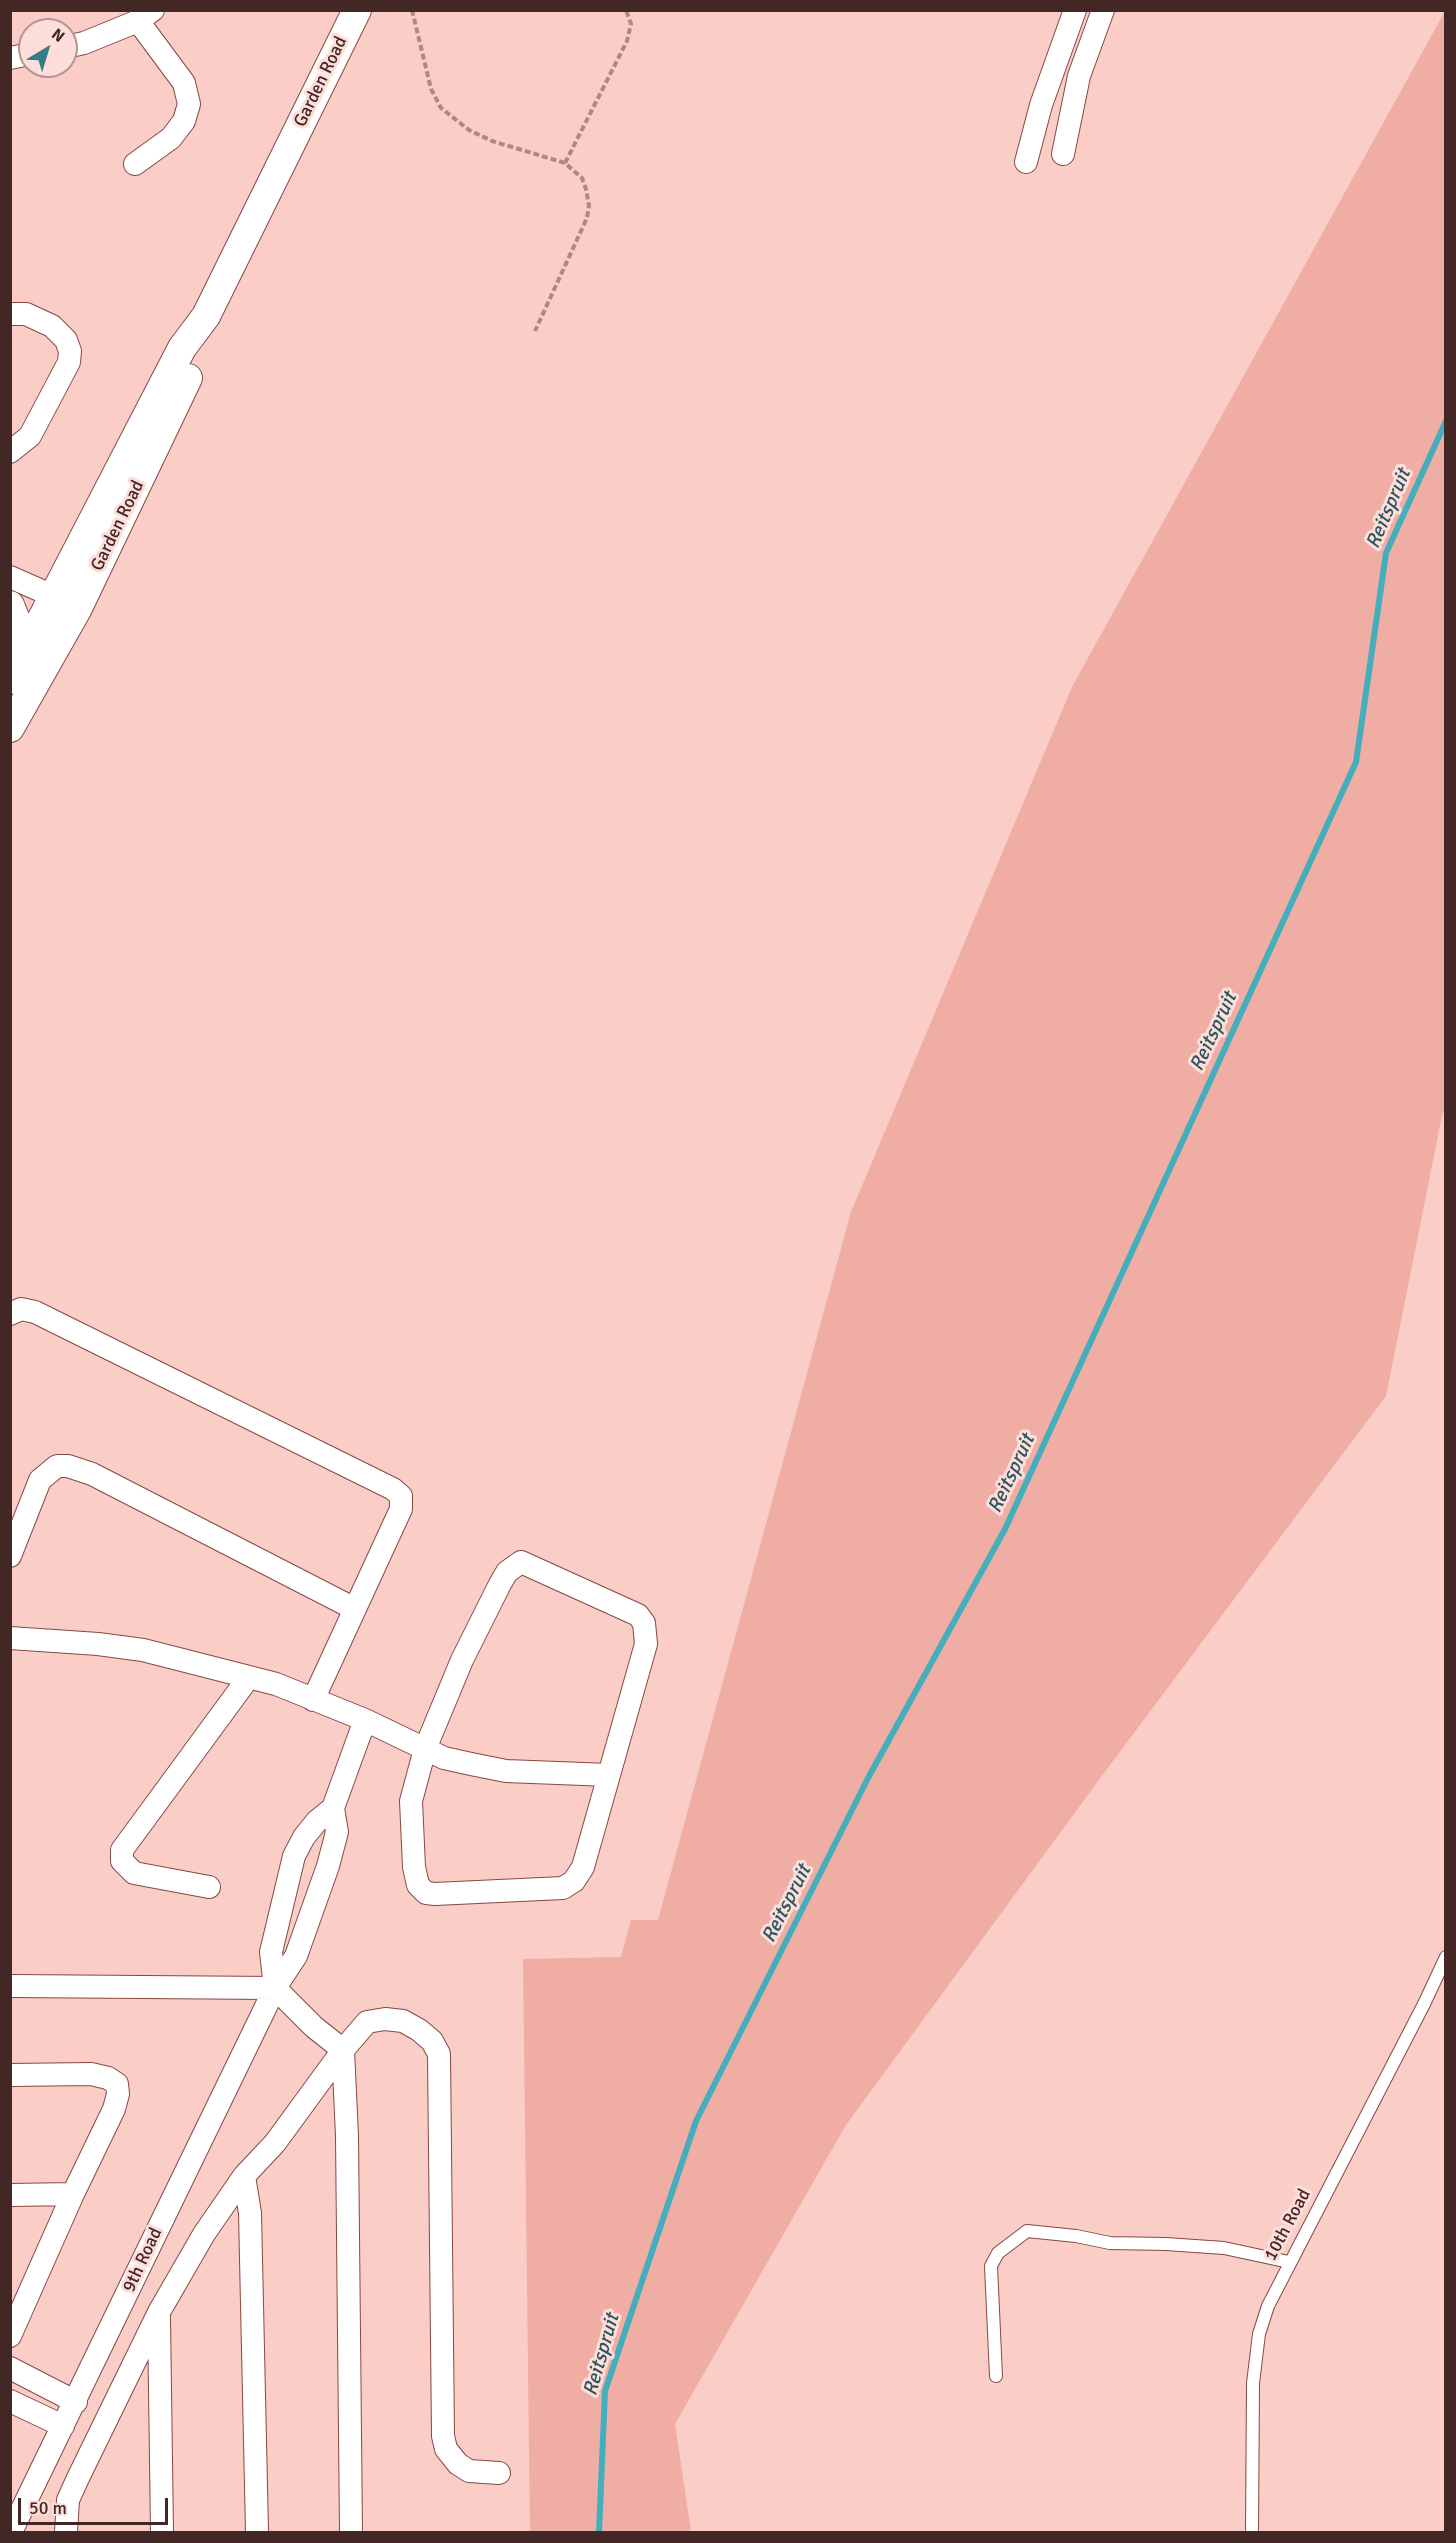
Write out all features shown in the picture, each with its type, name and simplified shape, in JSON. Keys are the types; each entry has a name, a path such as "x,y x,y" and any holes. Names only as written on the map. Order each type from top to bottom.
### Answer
{"street":[{"name":"Garden Road","path":"10,728 182,348 206,316 357,10"},
{"path":"1026,162 1041,105 1075,10"},
{"path":"1062,154 1079,76 1102,10"},
{"path":"78,44 146,16 184,83 189,104 184,121 171,138 135,164"},
{"path":"10,314 26,314 52,326 66,340 70,351 69,362 30,436 10,452"},
{"path":"10,577 63,608"},
{"path":"10,592 63,608"},
{"path":"10,605 18,637 13,675"},
{"name":"Garden Road","path":"13,675 63,608"},
{"path":"10,1314 21,1309 35,1312 393,1489 401,1496 401,1509 313,1700"},
{"path":"10,1556 40,1480 57,1466 68,1466 92,1474 355,1609"},
{"path":"521,1562 638,1615 644,1623 646,1644 583,1867 574,1881 563,1888 435,1894 426,1893 418,1885 414,1867 411,1801 425,1749 462,1660 500,1584 507,1572 521,1562"},
{"path":"10,1638 98,1644 143,1650 276,1683 365,1720 444,1758 506,1771 609,1774"},
{"path":"209,1887 134,1873 122,1862 122,1850 249,1677"},
{"path":"351,2532 347,2136 343,2050 314,2027 275,1988 271,1952 294,1856 304,1837 317,1821 333,1808 365,1720"},
{"name":"9th Road","path":"11,2532 275,1988 296,1956 328,1866 337,1832 333,1808"},
{"path":"10,1986 275,1988"},
{"path":"66,2532 68,2500 159,2312 204,2234 244,2176 275,2143 343,2050 367,2022 385,2019 403,2020 419,2030 432,2041 440,2054 442,2436 446,2449 458,2464 469,2471 499,2473"},
{"path":"10,2074 91,2074 108,2078 117,2084 118,2094 114,2109 73,2193 10,2336"},
{"path":"244,2176 250,2213 257,2532"},
{"path":"10,2195 73,2193"},
{"path":"159,2312 162,2532"},
{"path":"10,2368 76,2402"},
{"path":"10,2401 63,2426"}],"lane":[{"name":"10th Road","path":"1252,2532 1253,2383 1259,2334 1268,2306 1446,1957"},
{"path":"996,2376 991,2266 998,2253 1027,2231 1076,2236 1110,2243 1224,2248 1289,2262"}],"path":[{"path":"412,10 431,89 435,99 449,116 469,130 492,141 565,163 582,178 589,206 587,218 535,331"},
{"path":"565,163 627,41 631,24 626,10"}],"shaded area":[{"name":"Reitspruit","path":"1445,11 1446,1109 1442,1115 1386,1396 1101,1777 846,2125 675,2424 691,2532 530,2532 523,1959 621,1957 631,1920 658,1920 851,1212 1072,687"}],"waterway":[{"name":"Reitspruit","path":"599,2532 605,2391 696,2121 868,1778 1005,1529 1356,762 1386,553 1446,421"}]}
